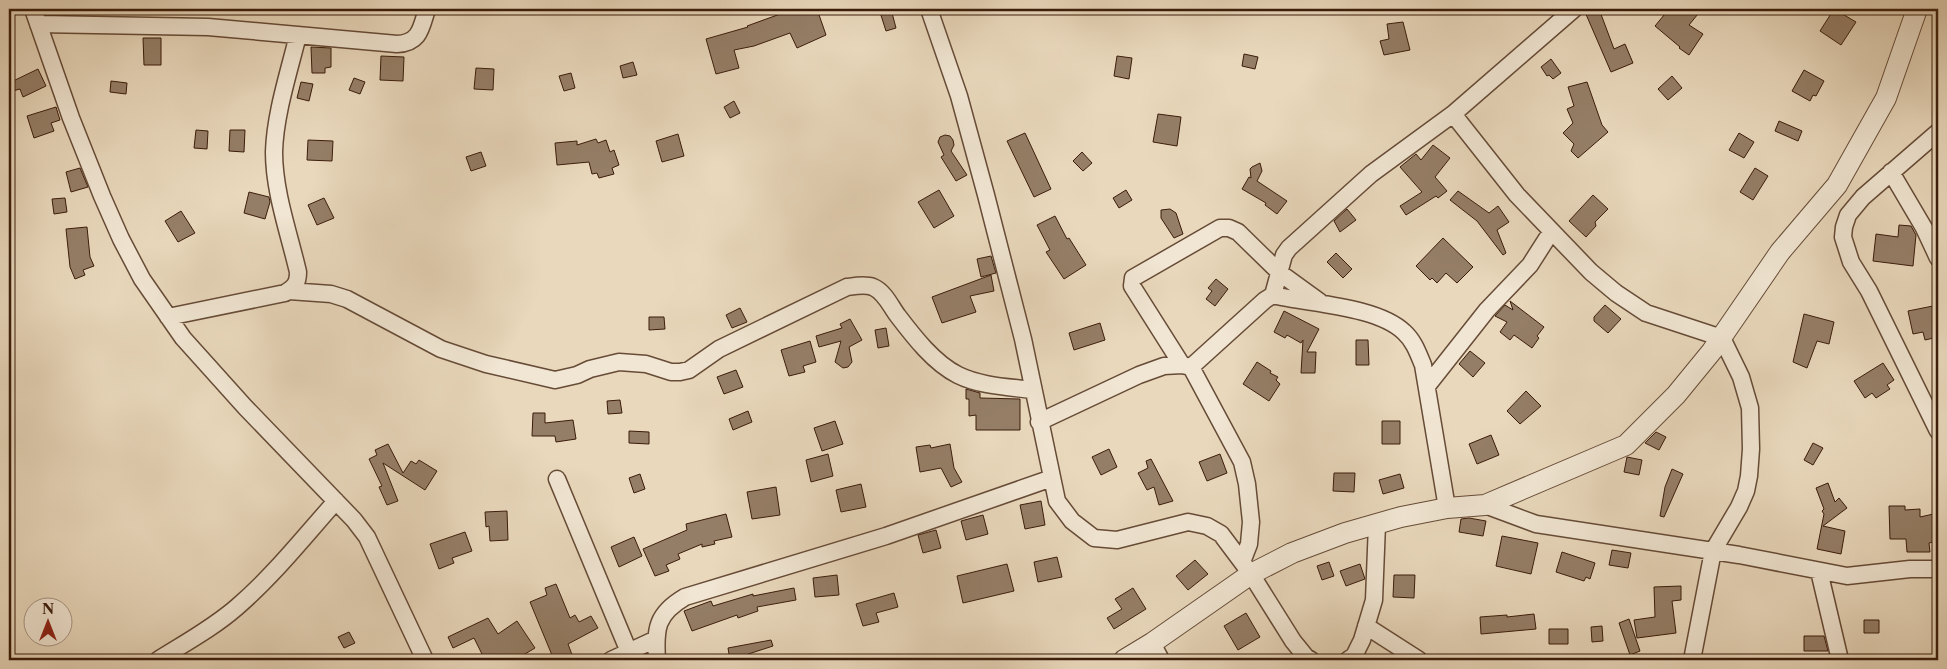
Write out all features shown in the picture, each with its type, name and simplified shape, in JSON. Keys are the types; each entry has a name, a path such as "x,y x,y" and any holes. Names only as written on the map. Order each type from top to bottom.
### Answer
{"street":[{"path":"424,660 367,537 354,520 245,407 183,338 142,280 102,196 71,118 36,16 208,27 408,44 416,38 427,9"},
{"path":"928,9 962,105 1023,339 1056,500 1072,521 1094,538 1117,540 1188,522 1208,526 1221,534 1247,568 1292,641 1311,660"},
{"path":"1039,422 1139,375 1164,366 1186,366 1273,295 1284,255 1289,248 1371,174 1453,114 1574,9"},
{"path":"1124,660 1157,652 1247,568 1344,533 1376,524 1447,508 1485,504 1626,445 1676,395 1722,338 1780,252 1837,185 1886,98 1916,9"},
{"path":"289,291 294,288 298,280 298,272 277,184 274,152 278,120 298,35"},
{"path":"1453,114 1517,194 1591,272 1646,314 1722,338 1741,377 1750,408 1752,449 1749,476 1746,491 1739,507 1713,551 1692,660"},
{"path":"1938,132 1863,197 1848,216 1843,237 1851,262 1868,291 1938,431"},
{"path":"1891,172 1924,228 1938,258"},
{"path":"1247,568 1251,522 1247,484 1242,462 1186,366 1132,286 1133,278 1220,228 1229,228 1238,232 1280,273 1322,304"},
{"path":"1427,386 1487,310 1530,265 1552,232"},
{"path":"168,317 289,291 331,294 347,299 441,349 486,364 555,380 619,362 646,364 670,372 689,370 719,349 847,287 868,286 875,288 883,295 898,316 938,362 959,376 994,386 1033,390"},
{"path":"1273,295 1295,301 1322,304 1372,315 1390,322 1404,331 1414,344 1423,365 1447,508"},
{"path":"657,660 656,628 673,604 685,597 886,536 1052,478"},
{"path":"557,479 629,652"},
{"path":"158,660 213,626 237,608 265,581 336,501"},
{"path":"1485,504 1536,524 1739,554 1847,576 1910,569 1938,569"},
{"path":"1348,660 1354,656 1362,640 1374,600 1376,524"},
{"path":"1819,571 1840,660"},
{"path":"1366,626 1419,660"},
{"path":"611,660 656,639"}],"building":[{"path":"794,9 817,9 826,35 797,48 790,33 754,46 734,50 739,68 716,74 706,39 748,27"},
{"path":"879,9 891,9 896,28 886,31"},
{"path":"1599,9 1614,49 1625,44 1633,63 1611,72 1585,12"},
{"path":"1669,9 1702,9 1689,25 1703,34 1689,55 1655,26"},
{"path":"1834,9 1856,22 1841,45 1820,31"},
{"path":"1403,22 1410,50 1384,55 1380,41 1389,39 1387,24"},
{"path":"143,38 161,38 161,65 144,65"},
{"path":"311,47 331,48 331,67 325,68 325,73 312,73"},
{"path":"1244,54 1258,57 1255,69 1242,66"},
{"path":"381,56 404,57 403,81 380,80"},
{"path":"1117,56 1132,58 1129,79 1114,76"},
{"path":"1551,59 1561,73 1553,79 1549,75 1547,76 1541,67"},
{"path":"633,62 637,75 623,78 620,66"},
{"path":"476,68 494,69 493,90 474,89"},
{"path":"38,69 46,86 23,97 20,89 9,92 9,83"},
{"path":"1804,70 1824,81 1816,96 1813,95 1810,101 1792,91"},
{"path":"571,73 575,88 564,91 559,76"},
{"path":"1672,76 1682,88 1668,100 1658,89"},
{"path":"354,78 365,82 360,94 349,90"},
{"path":"111,81 127,83 126,94 110,92"},
{"path":"301,82 313,84 309,101 297,98"},
{"path":"1587,82 1602,125 1608,132 1578,158 1571,151 1574,144 1563,133 1573,123 1567,109 1574,106 1568,87"},
{"path":"734,101 740,113 730,118 724,107"},
{"path":"56,107 60,120 51,123 54,131 34,138 27,116"},
{"path":"1158,114 1181,117 1177,146 1153,142"},
{"path":"1779,121 1802,131 1798,141 1775,131"},
{"path":"196,130 208,131 207,149 194,148"},
{"path":"230,130 245,130 244,152 229,151"},
{"path":"1025,133 1051,189 1034,197 1007,141"},
{"path":"1739,133 1754,142 1744,158 1729,150"},
{"path":"678,134 684,156 662,162 656,141"},
{"path":"950,136 953,140 954,145 951,151 967,175 956,181 941,157 944,155 938,142 940,137"},
{"path":"596,139 598,143 606,140 610,152 614,150 619,165 612,168 614,174 599,178 597,173 592,174 589,162 557,165 555,143 577,141 577,145"},
{"path":"308,140 333,141 332,161 307,160"},
{"path":"1433,145 1450,158 1435,177 1447,191 1406,215 1400,206 1422,192 1400,167 1416,154 1421,160"},
{"path":"481,152 486,166 471,171 466,157"},
{"path":"1082,152 1092,163 1083,171 1073,161"},
{"path":"1260,163 1262,171 1257,181 1287,201 1277,214 1265,205 1266,203 1242,189 1249,177 1251,178 1250,169"},
{"path":"80,168 88,187 71,192 66,172"},
{"path":"1755,168 1768,176 1753,200 1740,192"},
{"path":"939,190 954,216 934,228 918,202"},
{"path":"1126,190 1132,200 1119,208 1113,198"},
{"path":"1458,191 1489,213 1498,206 1509,222 1497,230 1506,253 1503,255 1477,221 1450,200"},
{"path":"249,192 269,197 270,202 265,219 244,213"},
{"path":"1593,195 1608,209 1595,222 1596,226 1586,237 1569,221"},
{"path":"65,198 67,212 54,214 52,199"},
{"path":"324,198 334,218 317,225 308,205"},
{"path":"1170,209 1176,213 1183,234 1174,238 1161,218 1161,210"},
{"path":"1347,209 1356,220 1340,232 1334,221"},
{"path":"181,211 195,233 178,242 165,221"},
{"path":"1055,216 1067,239 1069,238 1086,265 1064,279 1046,252 1050,250 1037,225"},
{"path":"1899,225 1911,226 1916,235 1913,266 1873,261 1876,234 1898,237"},
{"path":"87,227 90,257 94,266 83,270 85,275 75,279 70,267 66,229"},
{"path":"1443,238 1473,267 1457,283 1446,273 1437,283 1432,278 1430,280 1416,266"},
{"path":"1336,253 1352,269 1343,278 1327,262"},
{"path":"991,256 996,273 981,277 977,259"},
{"path":"991,275 994,291 970,296 976,312 942,323 932,297"},
{"path":"1216,279 1228,289 1215,306 1206,299 1212,291 1208,288"},
{"path":"1510,301 1544,327 1537,336 1539,338 1532,348 1514,335 1510,340 1500,332 1507,322 1495,316 1505,305 1513,310"},
{"path":"1605,305 1621,319 1608,333 1594,321 1594,317"},
{"path":"1933,306 1938,327 1938,337 1925,340 1923,332 1913,334 1908,311"},
{"path":"740,308 747,322 732,328 726,315"},
{"path":"1284,311 1319,329 1307,352 1316,352 1315,373 1301,373 1303,340 1301,343 1287,335 1285,338 1274,332"},
{"path":"1804,314 1834,322 1829,344 1817,341 1807,368 1793,362"},
{"path":"649,317 664,317 665,329 649,330"},
{"path":"850,319 862,340 849,347 852,362 848,367 843,368 835,362 841,341 819,347 816,336 842,328 840,324"},
{"path":"1100,323 1105,340 1074,350 1069,333"},
{"path":"886,328 889,346 878,348 875,330"},
{"path":"1356,340 1368,340 1369,365 1356,365"},
{"path":"810,341 816,362 803,366 805,372 789,376 781,350"},
{"path":"1470,351 1485,363 1473,377 1459,364"},
{"path":"1257,362 1278,377 1276,380 1280,384 1269,401 1243,384"},
{"path":"1883,363 1894,380 1887,385 1890,389 1876,398 1872,393 1865,398 1854,381"},
{"path":"736,370 743,387 724,394 717,377"},
{"path":"966,389 980,393 980,398 1020,399 1020,430 976,430 976,415 969,416 969,399 966,399"},
{"path":"1526,391 1541,406 1520,424 1507,411"},
{"path":"620,400 622,413 608,414 607,401"},
{"path":"748,411 752,422 733,430 729,419"},
{"path":"533,413 545,413 545,423 573,420 576,439 556,442 555,436 532,436"},
{"path":"835,421 843,444 822,451 814,428"},
{"path":"1382,421 1400,421 1400,444 1382,444"},
{"path":"629,431 649,432 649,444 629,443"},
{"path":"1656,432 1666,437 1659,450 1645,443"},
{"path":"1491,435 1499,455 1477,464 1469,444"},
{"path":"1813,443 1823,448 1813,465 1804,460"},
{"path":"388,444 403,473 411,461 416,464 419,460 437,471 425,490 383,463 398,501 387,505 379,487 382,486 369,459 377,455 375,450"},
{"path":"950,444 954,468 962,482 951,487 941,468 920,472 916,447 930,445 931,448"},
{"path":"1109,449 1117,467 1101,475 1092,457"},
{"path":"828,454 833,476 811,482 806,460"},
{"path":"1220,454 1227,473 1207,481 1199,462"},
{"path":"1627,457 1642,460 1639,475 1624,472"},
{"path":"1151,459 1173,501 1159,505 1154,487 1147,490 1138,473 1148,468 1146,461"},
{"path":"1672,469 1683,474 1664,517 1660,516 1665,487"},
{"path":"1334,473 1355,473 1354,492 1333,491"},
{"path":"640,474 645,489 634,493 629,478"},
{"path":"1400,474 1404,488 1383,494 1379,480"},
{"path":"1828,483 1835,502 1839,498 1847,508 1823,526 1845,531 1841,554 1817,549 1824,514 1822,511 1824,509 1816,488"},
{"path":"861,484 866,507 841,512 836,490"},
{"path":"776,487 780,515 752,519 747,492"},
{"path":"1041,501 1045,525 1025,529 1020,505"},
{"path":"1889,506 1905,506 1905,510 1920,509 1920,517 1938,513 1938,541 1929,543 1930,552 1907,552 1906,539 1890,539"},
{"path":"507,511 508,540 490,541 489,526 486,527 485,512"},
{"path":"726,514 732,537 714,541 715,544 702,547 702,544 678,554 680,559 666,565 669,571 655,576 643,549 687,530 686,524"},
{"path":"983,515 988,534 966,540 961,521"},
{"path":"1469,518 1486,521 1483,536 1459,532 1461,519"},
{"path":"936,530 941,548 923,553 918,535"},
{"path":"465,532 472,551 452,558 454,563 439,569 430,544"},
{"path":"1502,536 1538,543 1531,574 1496,566"},
{"path":"634,537 642,556 619,567 611,547"},
{"path":"1612,550 1631,553 1628,568 1609,565"},
{"path":"1562,552 1595,563 1590,579 1586,577 1584,581 1556,572"},
{"path":"1057,557 1062,577 1038,582 1034,562"},
{"path":"1195,560 1208,574 1188,590 1176,576"},
{"path":"1329,562 1334,576 1322,580 1317,566"},
{"path":"1007,564 1014,591 963,603 957,576"},
{"path":"1360,564 1365,579 1346,586 1340,571"},
{"path":"837,575 839,595 815,597 813,578"},
{"path":"1394,575 1415,575 1414,598 1393,597"},
{"path":"556,584 570,618 575,615 579,622 591,616 598,628 568,644 574,660 554,660 530,602 547,595 545,588"},
{"path":"1681,586 1681,600 1672,601 1676,633 1637,638 1634,620 1655,617 1654,587"},
{"path":"794,588 796,600 757,607 758,611 738,618 737,615 692,631 684,611 711,601 713,606 753,594 753,596"},
{"path":"1133,588 1146,609 1114,629 1107,618 1122,609 1115,599"},
{"path":"894,593 898,607 876,613 879,622 863,626 856,604"},
{"path":"1246,613 1260,637 1238,650 1224,626"},
{"path":"1534,614 1536,629 1481,634 1480,617"},
{"path":"488,618 498,634 517,621 535,648 515,660 485,660 474,638 453,648 448,637"},
{"path":"1629,619 1640,651 1630,655 1619,623"},
{"path":"1864,620 1879,620 1879,633 1864,633"},
{"path":"1602,626 1603,641 1592,642 1591,627"},
{"path":"1549,629 1568,629 1568,644 1549,644"},
{"path":"349,632 355,643 344,648 338,637"},
{"path":"1804,636 1824,636 1828,651 1804,651"},
{"path":"771,640 773,646 730,660 728,648"}]}
